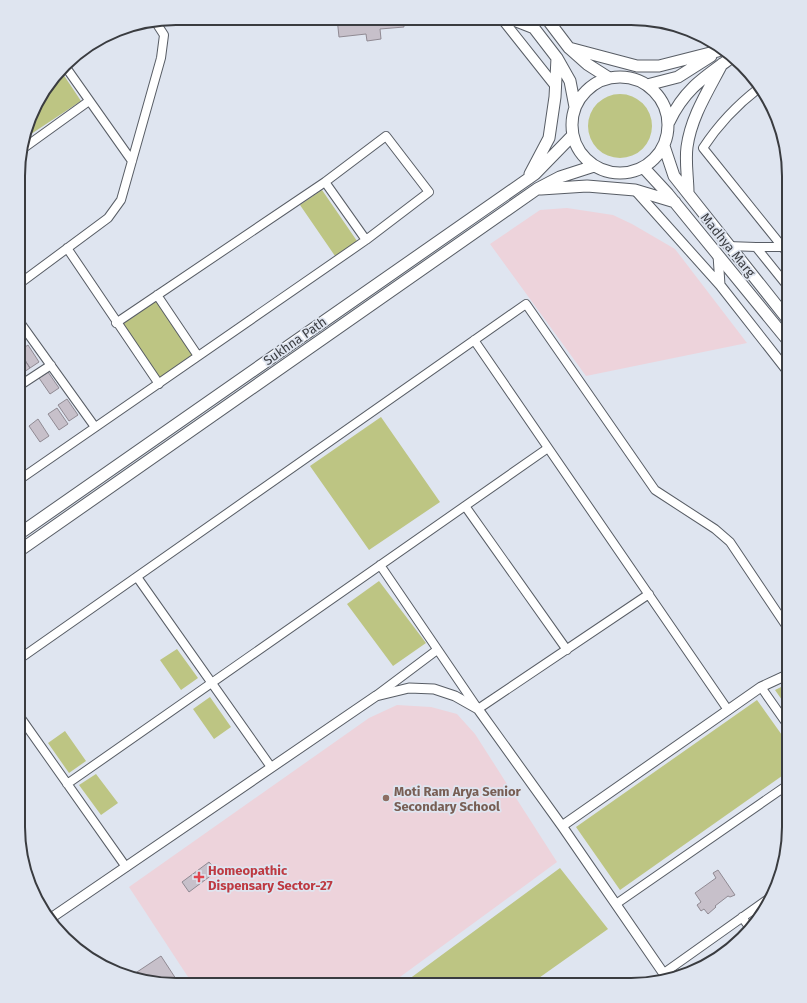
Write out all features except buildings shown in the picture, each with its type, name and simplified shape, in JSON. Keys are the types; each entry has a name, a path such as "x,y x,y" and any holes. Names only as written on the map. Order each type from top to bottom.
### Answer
{"main road":[{"path":"525,25 534,29"},
{"path":"531,25 557,58 570,81 575,107 572,128 573,135 576,144 589,162 594,166 616,173 628,173 643,168 654,159 664,146 667,136 668,122 663,103 647,85 626,77 609,78 597,82 586,91 575,107"},
{"path":"552,25 569,48 587,64 609,78"},
{"path":"569,48 637,66 659,66 715,51"},
{"path":"647,85 678,77 717,52"},
{"path":"528,178 548,138 556,87 557,58"},
{"path":"668,122 678,103 696,84 726,61"},
{"path":"688,193 687,148 696,113 726,61"},
{"name":"Sukhna Path","path":"25,530 528,178 556,153 573,135"},
{"name":"Madhya Marg","path":"664,146 674,176 782,313"},
{"name":"Sukhna Path","path":"25,547 537,189 560,177 594,166"},
{"name":"Madhya Marg","path":"643,168 675,202 782,333"},
{"path":"537,189 587,186 635,190 675,202"}],"street":[{"path":"507,25 556,87"},
{"path":"25,280 108,218 121,200 161,58 164,35 158,26"},
{"path":"68,70 132,161"},
{"path":"755,91 716,128 703,148 782,247"},
{"path":"28,145 89,101"},
{"path":"25,476 366,240 429,192 386,136 325,182 116,323"},
{"path":"325,182 366,240"},
{"path":"635,190 720,286 782,364"},
{"path":"728,246 782,247"},
{"path":"756,247 782,279"},
{"path":"67,248 116,323 159,384"},
{"path":"718,255 720,286"},
{"path":"157,295 198,356"},
{"path":"25,655 526,304 655,490 715,528 730,542 782,620"},
{"path":"25,329 96,427"},
{"path":"474,340 728,710"},
{"path":"25,382 51,365"},
{"path":"67,784 548,448"},
{"path":"465,506 567,650"},
{"path":"380,565 478,709 562,826 664,974"},
{"path":"137,577 271,768"},
{"path":"478,709 649,594"},
{"path":"54,916 376,696 437,650"},
{"path":"562,826 761,687 782,677"},
{"path":"761,687 782,717"},
{"path":"376,696 409,688 434,689 455,696 478,709"},
{"path":"25,724 126,867"},
{"path":"616,904 782,789"},
{"path":"667,974 761,904"},
{"path":"742,917 747,923"}],"shaded area":[{"path":"567,208 613,215 632,224 675,249 747,343 586,376 490,244 540,210"},
{"name":"Moti Ram Arya Senior Secondary School","path":"397,705 431,707 457,714 475,734 557,862 399,978 189,978 129,887 369,718"}],"green space":[{"path":"64,76 81,101 31,134 45,101 56,84"},
{"path":"620,94 638,99 643,103 647,108 652,126 647,144 643,149 638,153 620,158 602,153 597,149 593,144 588,126 593,108 597,103 602,99"},
{"path":"322,190 357,241 335,256 300,205"},
{"path":"156,301 193,356 160,379 123,324"},
{"path":"381,417 440,502 369,550 310,466"},
{"path":"379,581 426,643 393,666 347,604"},
{"path":"177,649 198,678 181,690 160,660"},
{"path":"782,686 782,700 775,690"},
{"path":"210,697 231,727 214,739 193,709"},
{"path":"757,700 782,735 782,776 620,890 576,827"},
{"path":"65,731 86,761 69,773 48,743"},
{"path":"96,774 118,803 101,815 79,785"},
{"path":"560,868 608,929 539,978 411,978"}],"place":[{"name":"Moti Ram Arya Senior Secondary School","path":"386,798"},
{"name":"Homeopathic Dispensary Sector-27","path":"199,877"}]}
